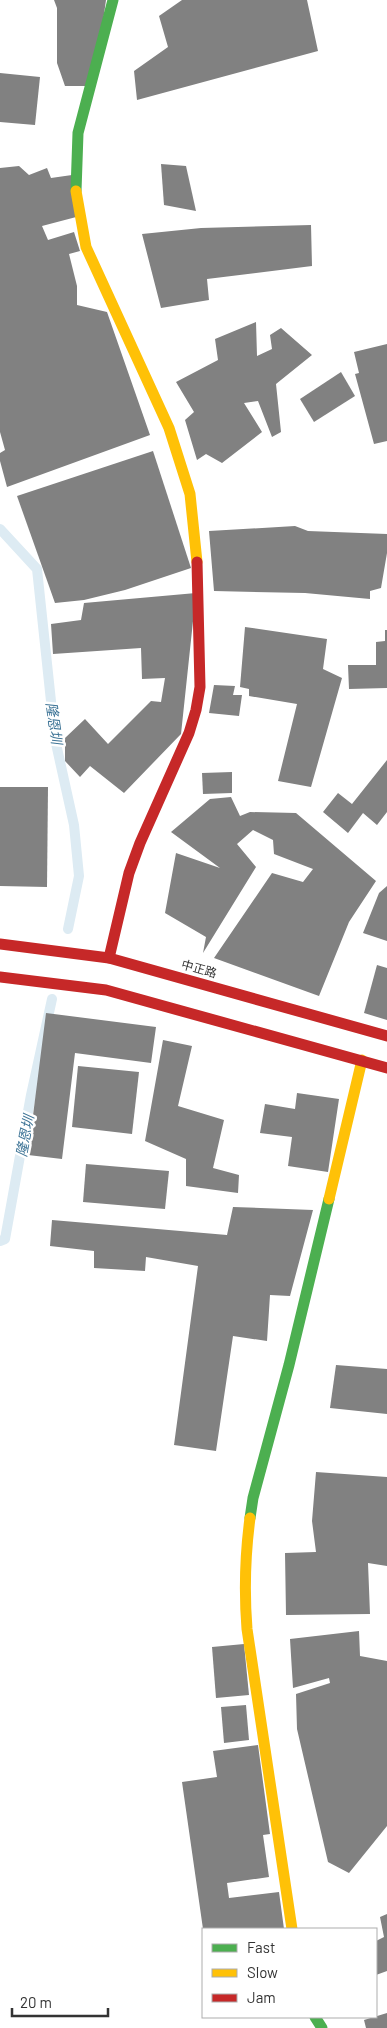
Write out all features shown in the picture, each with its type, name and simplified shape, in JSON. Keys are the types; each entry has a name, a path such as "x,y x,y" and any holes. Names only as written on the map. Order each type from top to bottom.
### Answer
{"street":[{"path":"109,962 120,904 137,851 189,733 200,687 198,551 192,503 169,428 86,247 79,216 76,185 78,133 113,0"},
{"name":"中正路","path":"0,944 109,962 368,1046 387,1068"},
{"name":"中正路","path":"0,977 106,986 368,1046 387,1036"},
{"path":"292,1928 247,1629 244,1592 245,1556 253,1498 289,1365 368,1046"}],"building":[{"path":"54,0 106,0 94,86 65,86 57,63 57,8"},
{"path":"182,0 307,0 318,51 137,100 134,71 168,47 159,16"},
{"path":"0,73 40,77 35,125 0,122"},
{"path":"161,164 186,166 196,211 164,205"},
{"path":"19,166 29,175 47,168 51,178 72,175 80,216 42,226 48,240 74,232 80,251 69,254 77,286 77,305 107,312 150,435 7,487 0,461 0,453 5,450 0,432 0,168"},
{"path":"311,225 312,266 207,279 209,300 161,308 142,234 201,228"},
{"path":"256,322 257,356 272,349 270,335 281,328 312,355 276,384 281,432 272,437 258,401 244,403 262,432 222,463 206,454 197,460 185,420 194,412 176,382 218,360 215,339"},
{"path":"387,344 387,441 374,444 355,374 359,373 354,352"},
{"path":"341,372 355,396 314,422 300,399"},
{"path":"153,451 191,568 125,590 84,600 55,603 17,496"},
{"path":"295,526 308,531 387,534 387,553 381,588 370,591 370,599 305,593 214,591 209,531"},
{"path":"196,593 181,734 124,793 90,766 80,777 65,761 65,738 85,719 108,744 151,701 161,702 165,678 142,679 141,648 53,654 51,624 81,620 84,603"},
{"path":"245,627 327,639 323,669 342,678 311,787 278,781 297,704 249,696 249,689 240,687"},
{"path":"385,630 387,630 387,688 349,689 348,665 376,665 376,642 385,641"},
{"path":"214,685 235,686 233,695 242,695 239,716 209,713"},
{"path":"387,760 387,812 377,825 363,813 348,833 323,812 338,793 352,804"},
{"path":"232,772 232,793 203,794 202,773"},
{"path":"0,787 48,787 47,887 0,886"},
{"path":"231,797 240,816 250,812 296,813 376,881 349,922 319,996 214,958 272,873 303,882 313,869 274,854 273,840 253,830 237,844 256,867 203,953 206,937 165,913 176,853 220,868 171,832 210,799"},
{"path":"387,886 387,941 363,933 379,893"},
{"path":"377,965 387,968 387,1020 364,1013"},
{"path":"46,1013 156,1027 151,1063 75,1053 62,1159 28,1155"},
{"path":"163,1040 192,1046 178,1106 224,1120 213,1168 239,1175 238,1193 186,1186 186,1159 145,1141"},
{"path":"78,1066 139,1072 132,1134 72,1127"},
{"path":"297,1093 339,1099 328,1172 288,1166 292,1137 260,1133 265,1104 295,1109"},
{"path":"86,1164 169,1171 165,1209 83,1202"},
{"path":"233,1207 313,1210 290,1296 270,1295 267,1341 233,1336 216,1451 174,1445 198,1266 146,1257 145,1271 94,1268 94,1251 50,1246 52,1220 227,1235"},
{"path":"336,1365 387,1369 387,1414 330,1408"},
{"path":"316,1472 387,1477 387,1566 368,1563 370,1614 286,1615 285,1553 316,1552 312,1521"},
{"path":"359,1631 360,1656 387,1661 387,1826 349,1873 328,1862 297,1729 296,1694 330,1683 329,1678 293,1688 290,1639"},
{"path":"244,1644 249,1695 216,1698 212,1647"},
{"path":"246,1705 249,1740 224,1743 221,1707"},
{"path":"258,1745 270,1834 263,1835 269,1877 227,1883 229,1898 279,1892 284,1928 203,1928 182,1782 217,1777 213,1751"},
{"path":"387,1914 387,1971 377,1975 377,1940 384,1937 380,1917"},
{"path":"387,2013 387,2028 366,2028 364,2020 377,2018 377,2016"}],"waterway":[{"name":"隆恩圳","path":"0,529 37,569 55,739 74,825 79,876 68,929"},
{"name":"隆恩圳","path":"0,1241 5,1239 31,1095 52,999"}],"traffic: fast":[{"path":"76,191 78,133 113,0"},
{"path":"250,1518 253,1498 289,1365 329,1199"},
{"path":"316,2018 322,2028"}],"traffic: slow":[{"path":"76,191 86,247 169,428 190,494 197,562"},
{"path":"329,1199 362,1060"},
{"path":"250,1518 245,1574 247,1629 292,1928"}],"traffic: jam":[{"path":"109,958 129,873 140,843 189,733 196,710 200,687 197,562"},
{"path":"0,944 109,958 387,1036"},
{"path":"0,977 106,990 387,1068"}]}
